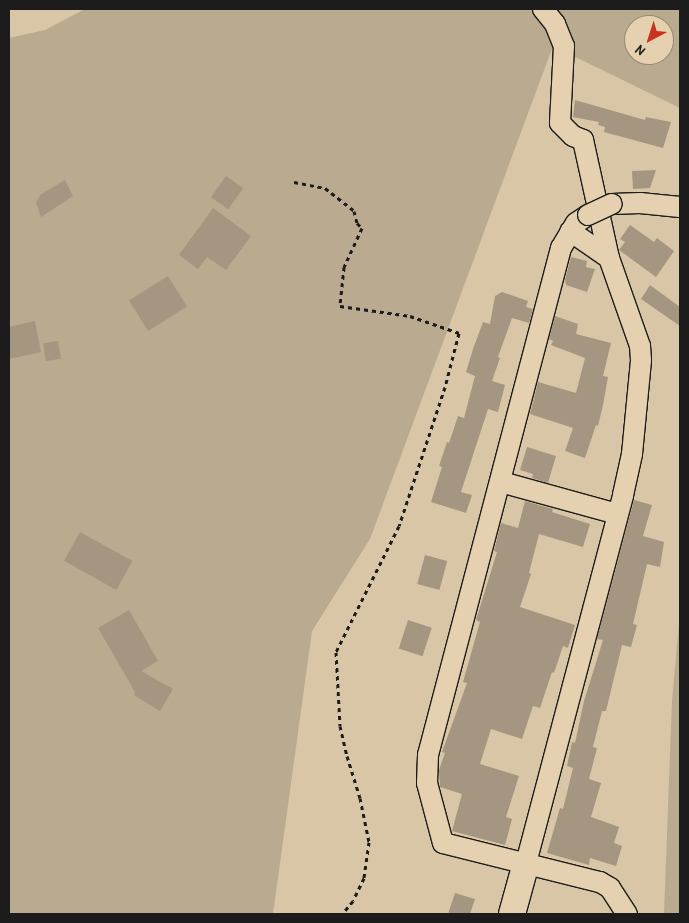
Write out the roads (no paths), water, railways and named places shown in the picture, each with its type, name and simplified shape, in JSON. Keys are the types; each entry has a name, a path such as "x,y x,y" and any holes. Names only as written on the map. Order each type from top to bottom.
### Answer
{"street":[{"path":"512,914 618,514 632,454 641,360 640,346 609,258 583,140 573,136 560,123 564,46 555,24 543,9"},
{"path":"627,914 610,888 600,882 443,843 427,783 428,755 561,248 576,223 612,204 640,203 680,206"},
{"path":"570,231 609,258"},
{"path":"501,482 618,514"}]}
